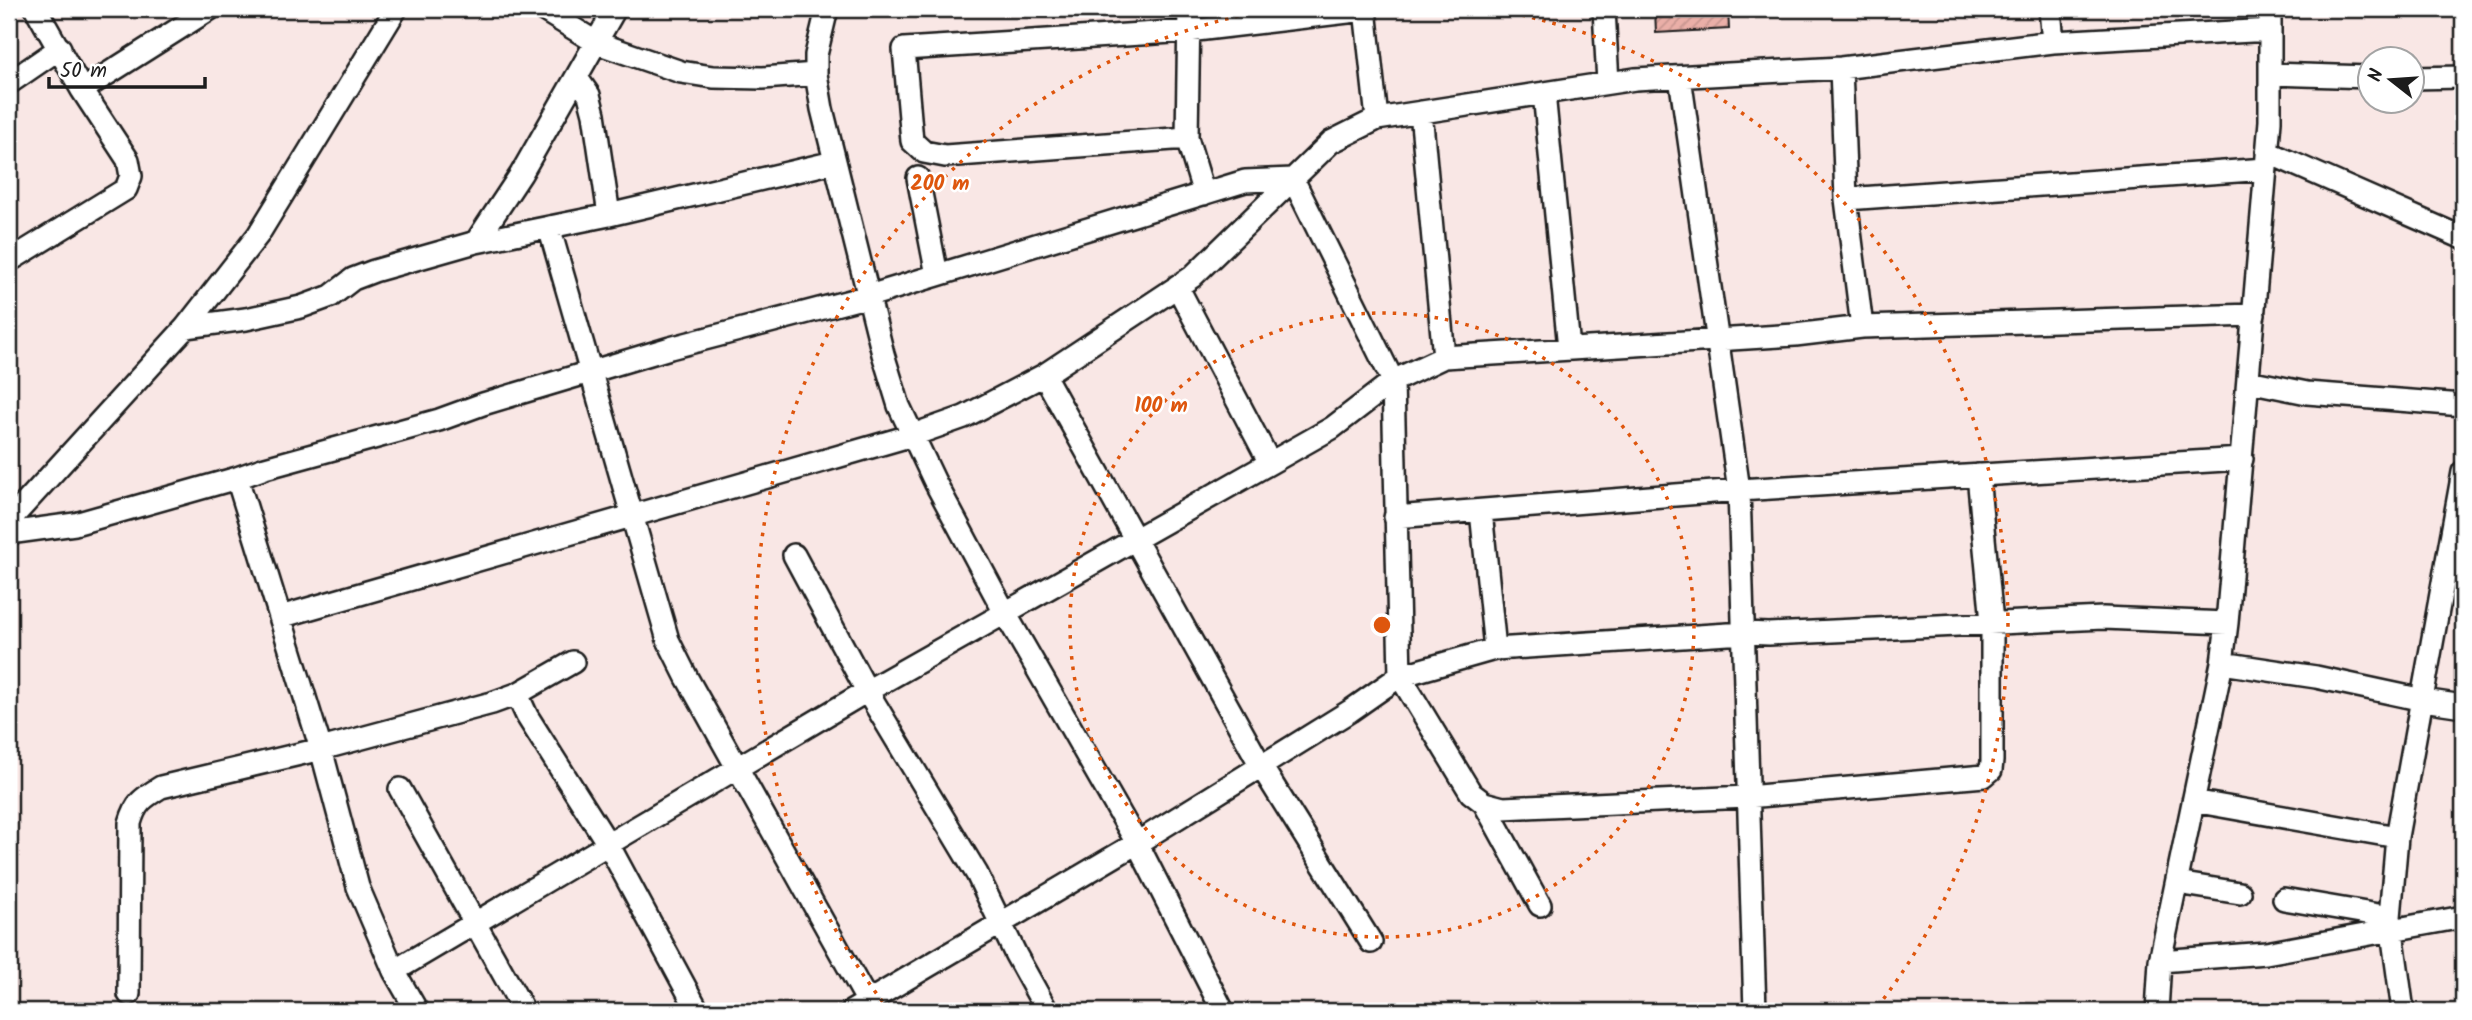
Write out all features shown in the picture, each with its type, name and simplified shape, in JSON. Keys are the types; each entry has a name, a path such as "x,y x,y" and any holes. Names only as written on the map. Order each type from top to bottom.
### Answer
{"street":[{"path":"9,261 126,189 131,176 128,160 82,90 36,9"},
{"path":"9,521 186,327 258,234 396,9"},
{"path":"542,9 597,43 681,72 713,78 816,74"},
{"path":"476,242 521,174 615,9"},
{"path":"827,9 816,55 816,74 834,162 899,406 935,482 1005,613 1137,843 1223,1011"},
{"path":"1189,9 1187,138 1204,194"},
{"path":"1604,9 1608,83"},
{"path":"2050,9 2053,42"},
{"path":"1187,138 945,156 924,152 912,141 904,49 1188,32 1365,10 1377,119"},
{"path":"82,90 201,11"},
{"path":"280,617 913,435 964,417 1044,375 1192,277 1331,142 1377,119 1608,83 1841,68 2270,19 2271,74 2267,160 2227,623 2222,663 2160,961 2157,1011"},
{"path":"9,83 60,48"},
{"path":"1841,68 1846,198 1862,327"},
{"path":"2271,74 2356,77"},
{"path":"1680,77 1740,490 1755,1011"},
{"path":"2426,78 2463,77"},
{"path":"577,78 589,95 594,114 609,215"},
{"path":"1544,93 1569,348"},
{"path":"1421,112 1444,357"},
{"path":"1846,198 2267,160 2463,238"},
{"path":"186,327 246,319 301,307 331,296 353,279 476,242 609,215 834,162"},
{"path":"918,178 937,275"},
{"path":"9,533 75,524 237,478 265,467 439,420 589,372 869,296 1245,181 1293,179"},
{"path":"1293,179 1392,381 1400,676 1471,793 1484,803 1540,905"},
{"path":"549,227 668,640 739,768 865,1008 1137,843 1400,676 1495,649 1744,633 2104,618 2227,623"},
{"path":"1177,286 1270,463"},
{"path":"394,971 867,691 1332,428 1392,381 1444,357 1795,335 1862,327 2254,315"},
{"path":"1044,375 1261,766 1371,942"},
{"path":"2248,381 2307,393 2463,405"},
{"path":"1395,517 1740,490 2242,459"},
{"path":"2403,1011 2390,923 2396,837 2423,700 2455,572 2463,472"},
{"path":"1484,803 1503,807 1747,797 1984,776 1991,770 1992,761 1992,622 1978,475"},
{"path":"237,478 321,749 358,887 394,971 417,1011"},
{"path":"1481,510 1495,649"},
{"path":"794,555 867,691 977,874 1016,955 1047,1011"},
{"path":"129,993 130,823 135,806 161,787 321,749 492,703 517,694 573,662"},
{"path":"2222,663 2316,677 2463,706"},
{"path":"517,694 527,716 608,844 698,1011"},
{"path":"400,789 473,924 524,1011"},
{"path":"2193,801 2396,837"},
{"path":"2177,883 2240,893"},
{"path":"2284,899 2390,923"},
{"path":"2160,961 2266,953 2390,923 2463,917"}],"building":[{"path":"1655,9 1728,9 1729,29 1656,33"}]}
